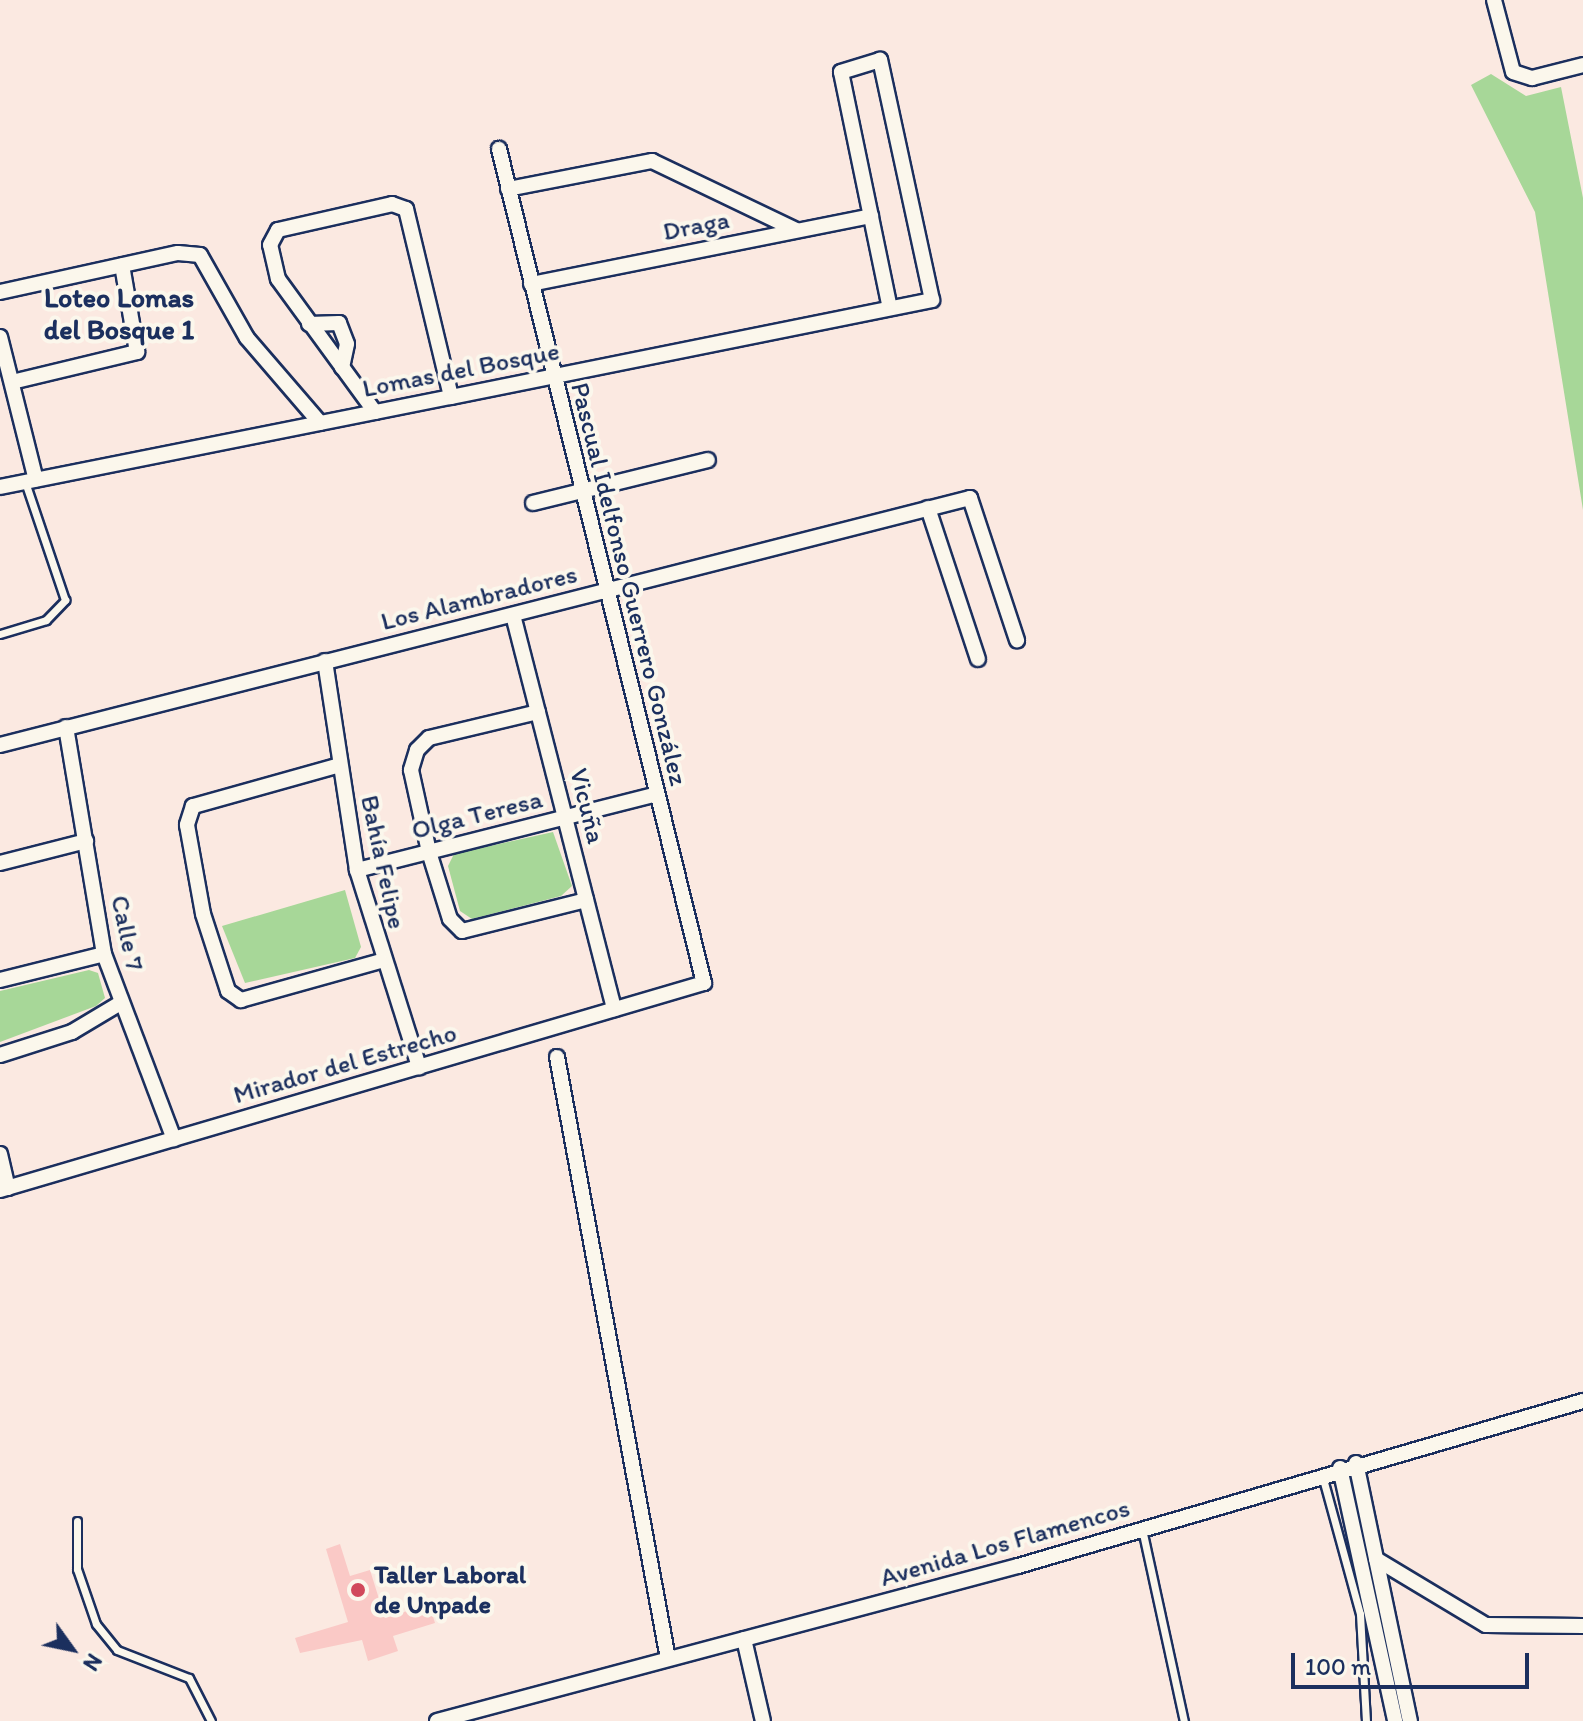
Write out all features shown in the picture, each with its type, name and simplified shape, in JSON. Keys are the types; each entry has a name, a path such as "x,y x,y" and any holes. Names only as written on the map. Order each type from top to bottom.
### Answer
{"street":[{"path":"1494,0 1513,72 1532,78 1583,65"},
{"name":"Lomas del Bosque","path":"0,487 932,300 880,60 841,72 871,216"},
{"name":"Pascual Idelfonso Guerrero González","path":"499,149 604,590 704,983"},
{"path":"508,189 652,161 797,231"},
{"path":"375,412 278,279 270,245 278,230 392,204 411,217 451,397"},
{"path":"871,216 890,308"},
{"name":"Draga","path":"531,284 871,216"},
{"path":"0,292 178,253 210,263 247,338 320,423"},
{"path":"12,382 137,352 122,265"},
{"path":"309,324 339,323 347,344 342,367"},
{"path":"0,337 12,382 30,481"},
{"path":"533,503 708,460"},
{"name":"Los Alambradores","path":"0,745 970,498 1017,640"},
{"path":"928,508 978,659"},
{"name":"Vicuña","path":"513,615 614,1009"},
{"name":"Bahía Felipe","path":"325,661 357,870 381,961 419,1067"},
{"path":"538,712 429,738 417,750 411,770 429,852 450,919 462,931 586,900"},
{"name":"Calle 7","path":"66,727 104,954 119,1004 174,1139"},
{"path":"340,765 198,802 187,825 203,914 228,991 254,1001 381,961"},
{"name":"Olga Teresa","path":"357,870 657,794"},
{"path":"0,863 86,841"},
{"path":"0,980 104,954"},
{"name":"Mirador del Estrecho","path":"4,1189 704,983"},
{"path":"0,1055 72,1032 119,1004"},
{"path":"557,1057 668,1659"},
{"path":"0,1154 4,1189"},
{"name":"Avenida Los Flamencos","path":"437,1721 1142,1529 1321,1473 1583,1401"},
{"path":"1356,1463 1410,1721"},
{"path":"1340,1468 1395,1721"},
{"path":"1376,1559 1486,1625 1583,1626"},
{"path":"744,1639 763,1721"}],"lane":[{"path":"0,634 46,620 65,600 30,481"},
{"path":"1321,1473 1360,1614 1366,1721"},
{"path":"77,1521 77,1569 96,1624 117,1650 189,1678 211,1721"},
{"path":"1142,1529 1184,1721"}],"green space":[{"path":"1491,74 1526,96 1561,87 1583,198 1583,510 1535,212 1471,85"},
{"path":"553,832 572,886 561,896 472,919 460,911 448,866 454,854"},
{"path":"345,890 361,947 355,958 245,983 222,926"},
{"path":"89,970 98,973 105,998 96,1006 0,1042 0,991"}],"building":[{"name":"Taller Laboral de Unpade","path":"340,1544 350,1576 370,1570 385,1618 429,1604 435,1623 393,1636 398,1651 368,1661 362,1640 300,1653 295,1638 348,1622 326,1549"}],"place":[{"name":"Taller Laboral de Unpade","path":"358,1590"}],"district":[{"name":"Loteo Lomas del Bosque 1","path":"119,313"}]}
